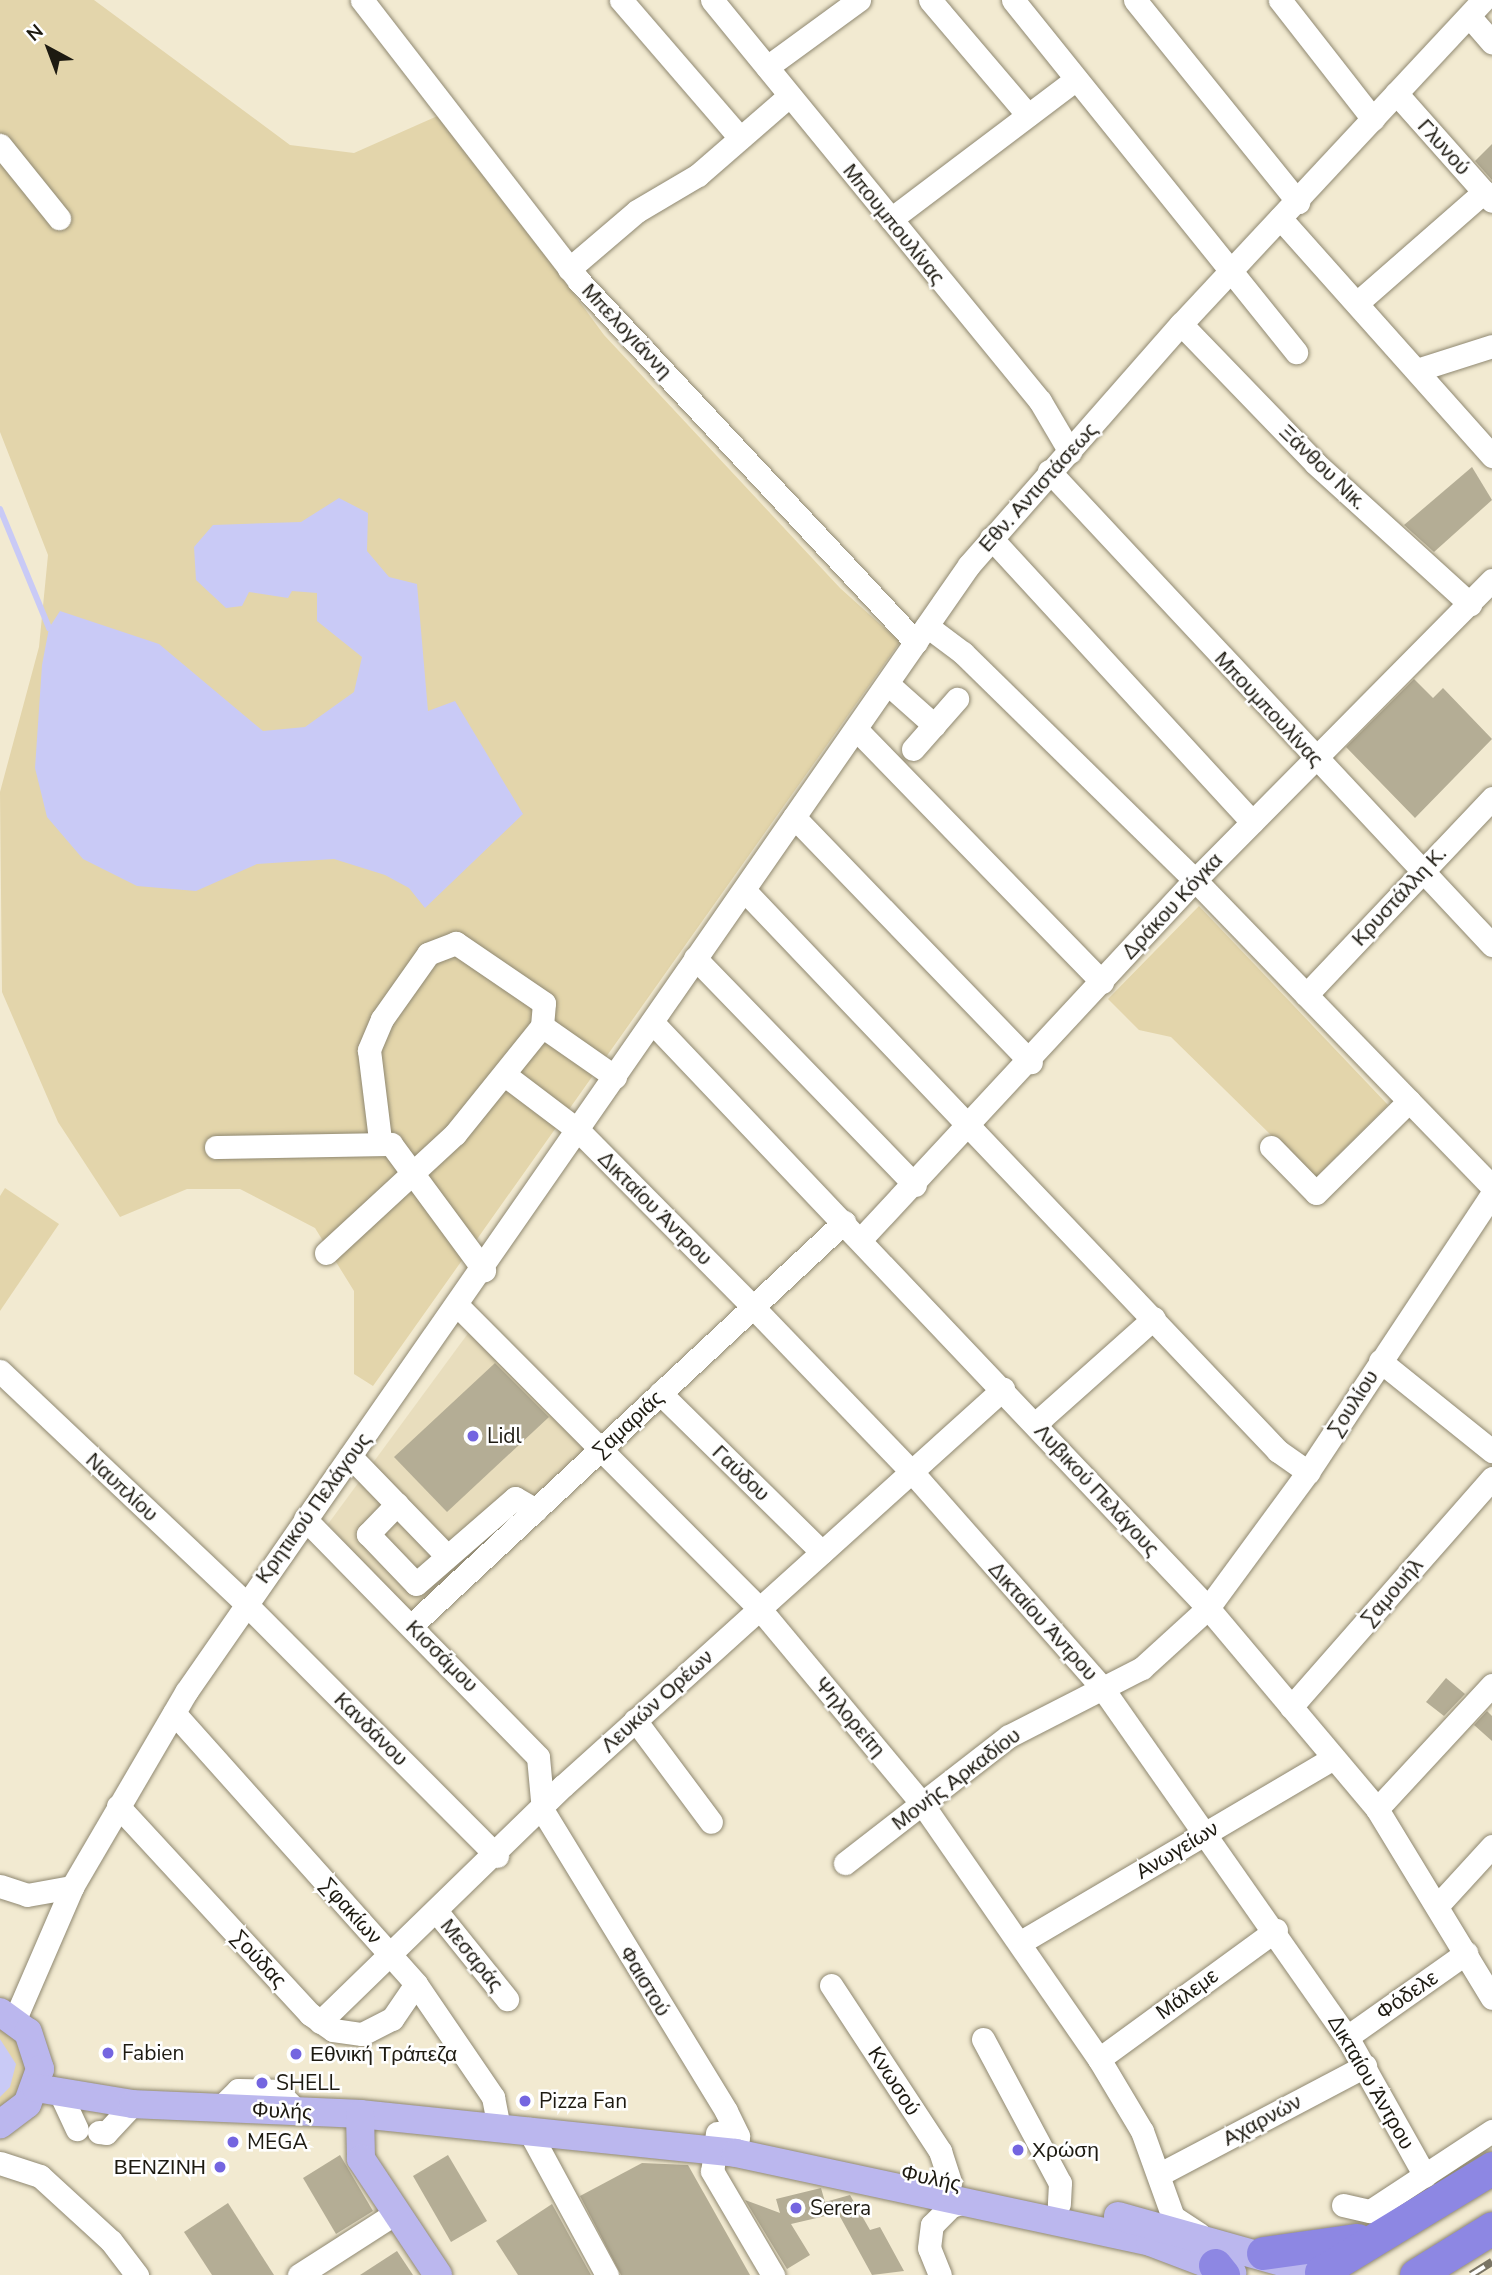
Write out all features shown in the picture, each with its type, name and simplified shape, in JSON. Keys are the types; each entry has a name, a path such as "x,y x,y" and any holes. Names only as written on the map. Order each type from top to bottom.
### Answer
{"highway":[{"path":"1321,2274 1492,2168"},
{"path":"1263,2253 1339,2246 1398,2224"},
{"path":"1416,2275 1492,2228"}],"main road":[{"path":"0,2124 48,2090 37,2050 7,2015"},
{"name":"Φυλής","path":"48,2090 133,2104 360,2114 726,2143 958,2192 1150,2242 1225,2272"},
{"path":"360,2114 356,2148 438,2275"},
{"name":"Φυλής","path":"958,2192 1059,2204 1199,2234 1321,2274"}],"street":[{"name":"Μπελογιάννη","path":"362,0 569,269 922,634 963,653 1195,880 1492,1187"},
{"path":"621,0 740,138"},
{"name":"Μπουμπουλίνας","path":"712,0 1040,401 1070,452"},
{"path":"766,67 859,0"},
{"path":"930,0 1027,116"},
{"path":"1013,0 1296,352"},
{"path":"1280,0 1373,118"},
{"path":"1141,2 1298,202"},
{"path":"1476,8 1492,42"},
{"name":"Εθν. Αντιστάσεως","path":"652,1022 991,538 1181,324 1298,202 1395,93 1476,8"},
{"path":"891,219 1076,79"},
{"name":"Γλυνού","path":"1395,93 1488,196"},
{"path":"569,269 740,138 789,96"},
{"path":"0,145 59,218"},
{"path":"1357,303 1488,196"},
{"path":"1280,218 1492,456"},
{"name":"Ξάνθου Νικ.","path":"1181,324 1315,463 1470,604"},
{"path":"1417,370 1492,346"},
{"name":"Μπουμπουλίνας","path":"1049,471 1492,945"},
{"path":"991,538 1252,822"},
{"name":"Δράκου Κόγκα","path":"860,1240 1031,1062 1195,880 1492,580"},
{"path":"888,684 934,725"},
{"path":"913,749 957,699"},
{"path":"856,729 1102,982"},
{"name":"Κρυστάλλη Κ.","path":"1306,995 1492,798"},
{"path":"794,817 1031,1062"},
{"path":"744,890 1278,1451 1308,1472"},
{"path":"326,1252 418,1173 505,1074 541,1026 544,1003 456,943 442,944 382,1019 369,1050 380,1140 418,1173 484,1270"},
{"path":"695,958 915,1185"},
{"name":"Κρητικού Πελάγους","path":"7,2015 72,1887 118,1806 245,1603 459,1307 652,1022"},
{"name":"Λυβικού Πελάγους","path":"652,1022 1208,1608 1377,1809 1438,1905 1492,1998"},
{"path":"541,1026 615,1077"},
{"name":"Δικταίου Άντρου","path":"505,1074 579,1131 753,1307 912,1472 1103,1689 1202,1835 1276,1930 1347,2037 1425,2176"},
{"path":"1272,1147 1316,1193 1409,1101"},
{"path":"216,1147 380,1140"},
{"name":"Σουλίου","path":"1208,1608 1308,1472 1492,1194"},
{"name":"Σαμαριάς","path":"412,1625 844,1222"},
{"name":"Ψηλορείτη","path":"459,1307 759,1608 923,1805 1021,1942 1099,2059 1161,2180 1173,2217 1199,2234"},
{"path":"1035,1424 1154,1318"},
{"path":"1380,1361 1492,1451"},
{"name":"Ναυπλίου","path":"0,1371 245,1603"},
{"name":"Λευκών Ορέων","path":"320,2022 497,1856 635,1720 1003,1389"},
{"name":"Γαύδου","path":"660,1393 822,1552"},
{"path":"351,1456 447,1556"},
{"name":"Σαμουήλ","path":"1292,1707 1492,1478"},
{"path":"397,1504 368,1534 412,1583 515,1497 536,1510"},
{"name":"Κισσάμου","path":"305,1519 412,1625 538,1757 543,1811"},
{"name":"Κανδάνου","path":"245,1603 497,1856"},
{"name":"Μονής Αρκαδίου","path":"845,1863 1009,1736 1142,1668 1208,1608"},
{"path":"1377,1809 1492,1685"},
{"name":"Σφακίων","path":"174,1713 416,1984 492,2097 499,2127"},
{"path":"635,1720 711,1822"},
{"name":"Ανωγείων","path":"1021,1942 1333,1758"},
{"name":"Σούδας","path":"118,1806 320,2022 332,2030 362,2034 392,2019 416,1984"},
{"name":"Φαιστού","path":"543,1811 726,2143 712,2171 773,2275"},
{"path":"1438,1905 1492,1846"},
{"path":"0,1886 27,1895 72,1887"},
{"name":"Μεσαράς","path":"437,1912 507,1999"},
{"name":"Μάλεμε","path":"1099,2059 1276,1930"},
{"name":"Φόδελε","path":"1347,2037 1466,1954"},
{"name":"Κνωσού","path":"831,1985 940,2151 958,2192"},
{"path":"983,2039 1060,2183 1059,2204"},
{"name":"Αχαρνών","path":"1161,2180 1364,2066"},
{"path":"48,2090 88,2131 106,2133 133,2104"},
{"path":"528,2129 607,2275"},
{"path":"1343,2205 1370,2211 1492,2130"},
{"path":"0,2163 40,2176 111,2241 137,2275"},
{"path":"1118,2216 1146,2210 1161,2180"},
{"path":"940,2275 929,2248 932,2225 951,2206 958,2192"},
{"path":"299,2275 397,2212"}],"shaded area":[{"path":"0,0 94,0 290,145 354,153 442,114 604,335 840,588 900,642 373,1386 354,1374 354,1291 315,1228 240,1189 187,1189 120,1217 58,1122 2,992 0,792 39,647 48,555 0,432"},
{"path":"1199,906 1388,1105 1315,1178 1171,1037 1139,1030 1108,999"},
{"path":"5,1188 59,1224 0,1311 0,1196"},
{"path":"469,1332 585,1450 411,1614 328,1524"},
{"path":"0,2021 21,2036 30,2084 0,2115"}],"water":[{"path":"339,498 368,513 367,551 389,577 417,584 428,711 455,701 523,814 425,908 409,888 385,875 334,859 257,864 196,891 137,886 83,859 47,817 35,768 42,665 49,628 60,611 159,644 263,731 305,727 354,692 362,657 317,621 317,593 292,591 288,598 249,592 242,606 226,608 196,580 194,547 213,525 301,522"},
{"path":"0,2039 16,2064 10,2087 0,2097"}],"building":[{"path":"1492,144 1492,180 1475,161"},
{"path":"1472,467 1492,500 1434,552 1404,525"},
{"path":"1414,679 1433,698 1443,688 1492,739 1415,818 1346,747"},
{"name":"Lidl","path":"495,1363 549,1417 447,1512 394,1457"},
{"path":"1446,1678 1465,1694 1444,1716 1426,1702"},
{"path":"1487,1711 1492,1716 1492,1741 1474,1725"},
{"path":"340,2155 373,2211 336,2234 303,2178"},
{"path":"448,2155 487,2221 451,2242 413,2176"},
{"path":"642,2163 688,2165 750,2275 621,2275 580,2196"},
{"path":"821,2188 825,2202 850,2195 870,2230 880,2227 904,2271 872,2275 838,2213 791,2224 810,2255 787,2269 745,2200 780,2213 776,2199"},
{"path":"228,2203 274,2275 212,2275 184,2232"},
{"path":"552,2204 591,2275 518,2275 496,2241"},
{"path":"397,2251 413,2275 360,2275"}],"waterway":[{"path":"0,509 49,628"}],"railway":[{"path":"1471,2275 1492,2262"}],"place":[{"name":"Lidl","path":"473,1436"},
{"name":"Fabien","path":"108,2053"},
{"name":"Εθνική Τράπεζα","path":"296,2054"},
{"name":"SHELL","path":"262,2083"},
{"name":"Pizza Fan","path":"525,2101"},
{"name":"MEGA","path":"233,2142"},
{"name":"Χρώση","path":"1018,2150"},
{"name":"ΒΕΝΖΙΝΗ","path":"220,2167"},
{"name":"Serera","path":"796,2208"}]}
